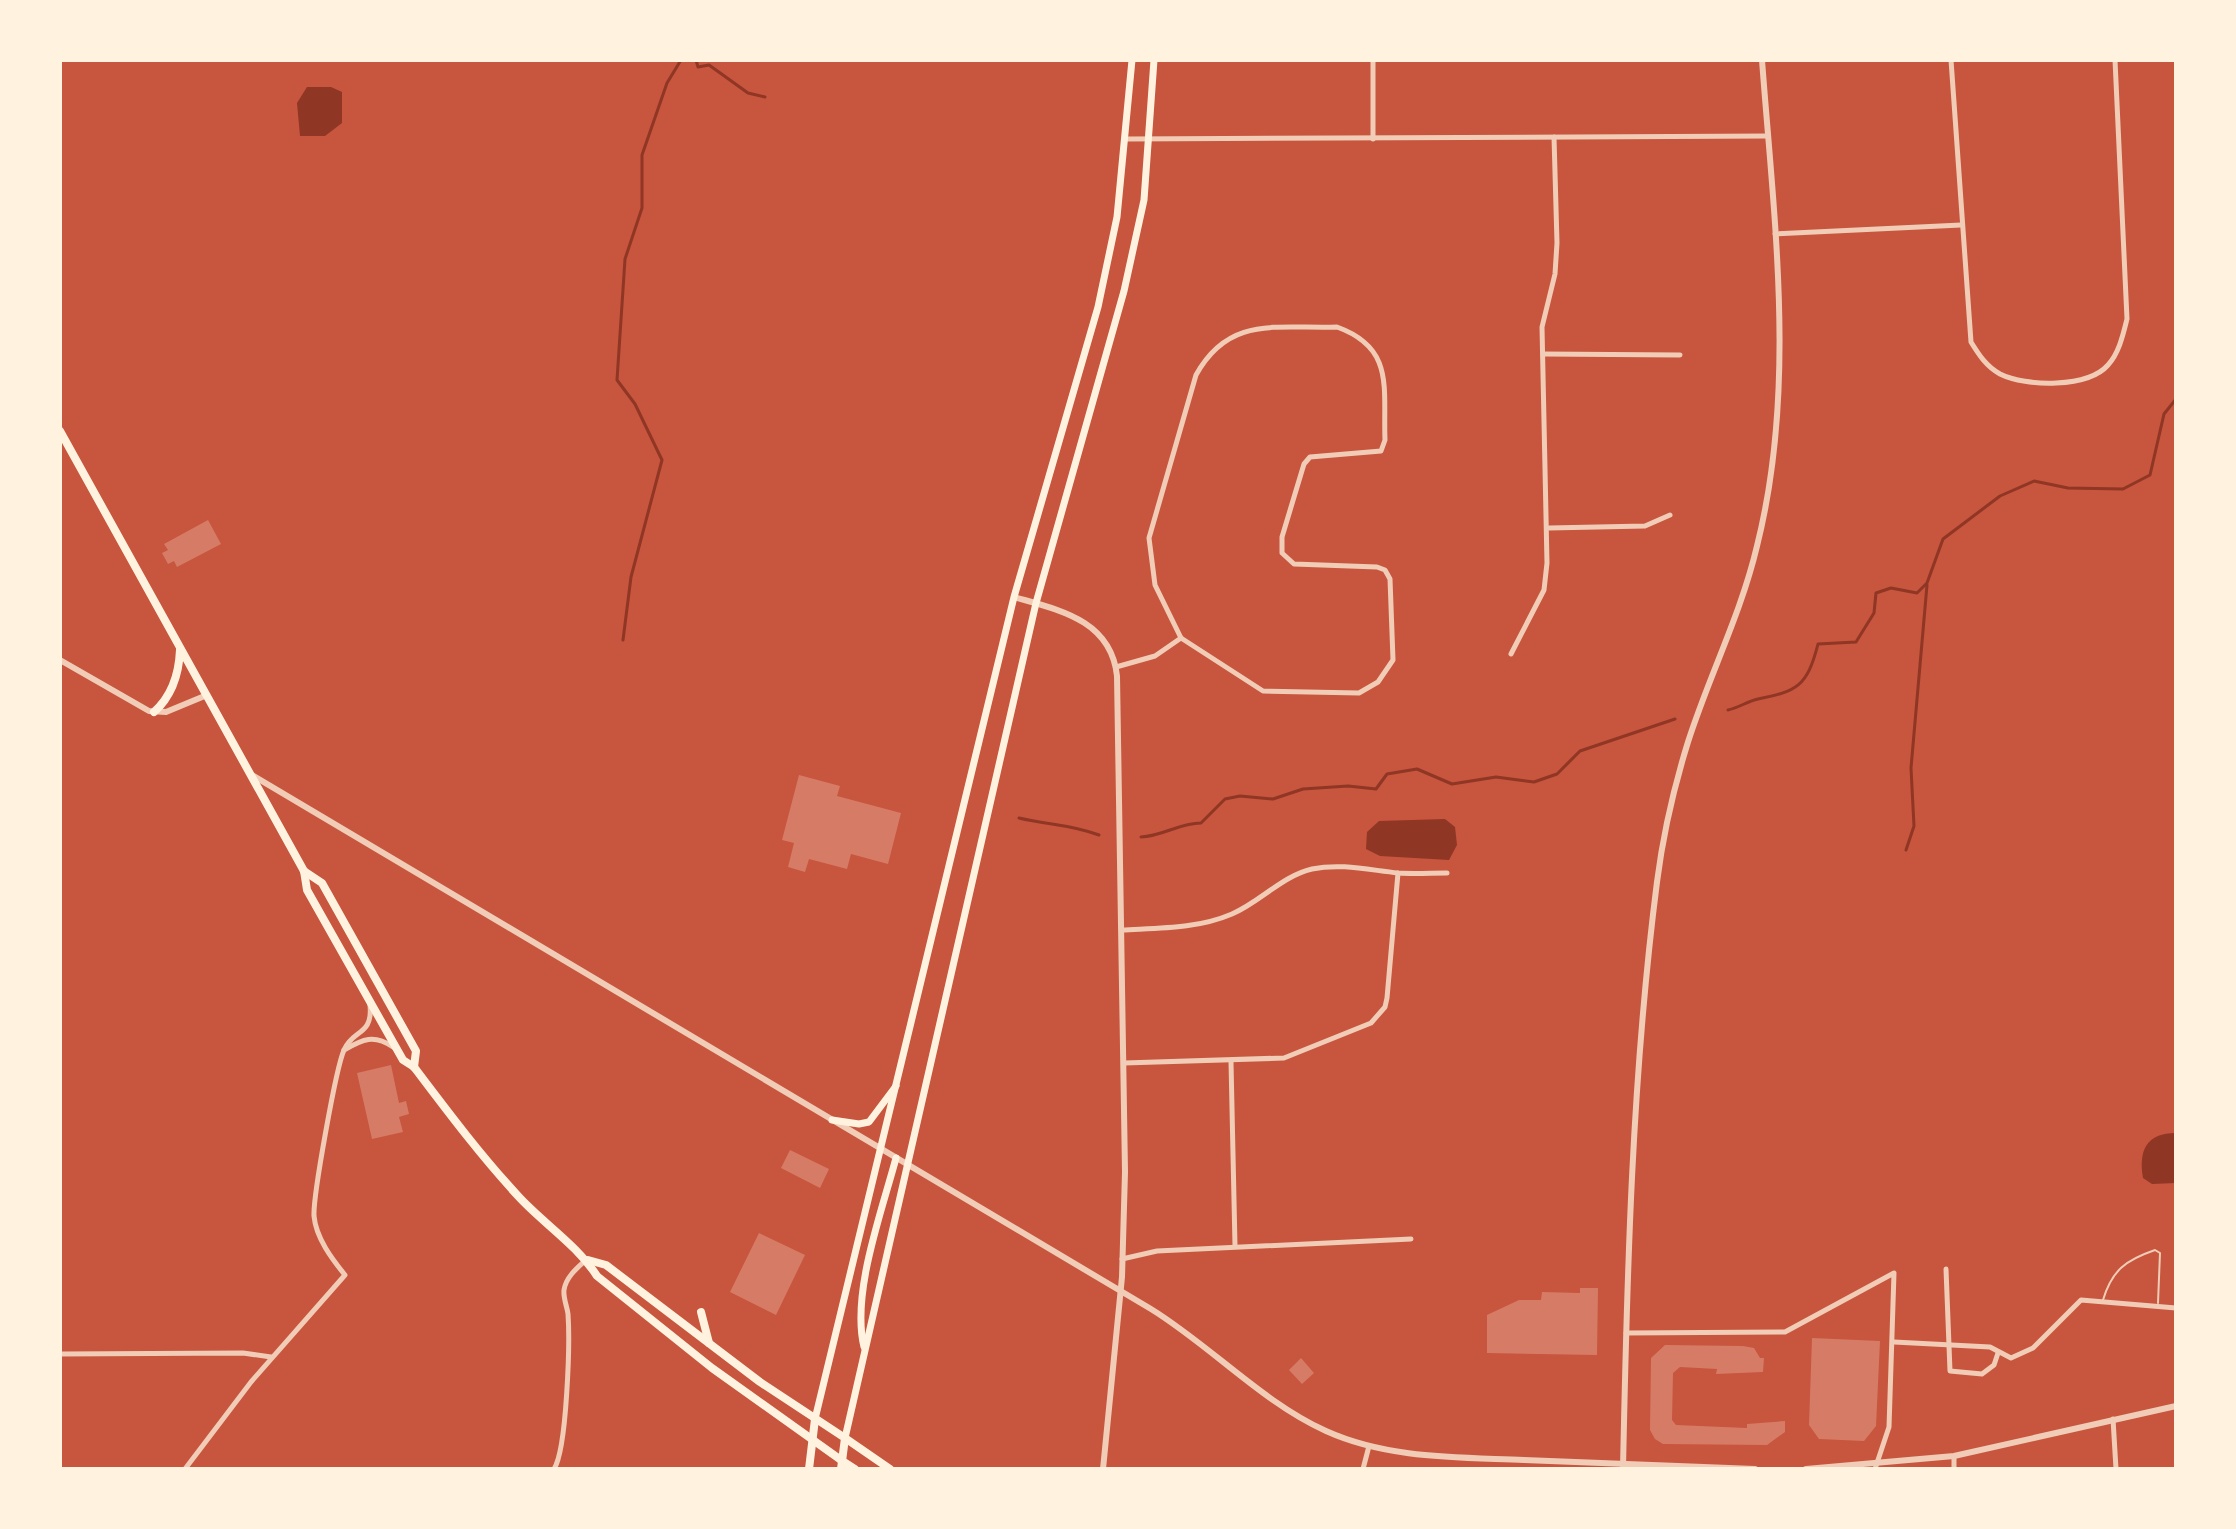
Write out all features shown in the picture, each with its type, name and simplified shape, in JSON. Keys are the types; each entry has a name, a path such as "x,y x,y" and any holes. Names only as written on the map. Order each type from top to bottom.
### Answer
{"main road":[{"path":"809,1469 815,1419 1014,597 1098,307 1117,217 1127,139 1132,60"},
{"path":"841,1464 864,1349 1036,603 1124,291 1144,200 1154,60"},
{"path":"60,431 304,871 307,890 394,1048 414,1067 473,1146 522,1200 587,1259 597,1276 841,1464 855,1469"},
{"path":"154,712 164,704 173,685 180,650"},
{"path":"304,871 322,883 416,1051 414,1067"},
{"path":"832,1120 859,1124 869,1122 897,1084"},
{"path":"864,1349 861,1325 864,1290 896,1158"},
{"path":"587,1259 606,1265 709,1343 890,1469"},
{"path":"701,1312 709,1343"}],"street":[{"path":"1373,60 1373,139"},
{"path":"1623,1466 1632,1157 1657,882 1685,754 1743,595 1767,499 1780,382 1775,234 1762,60"},
{"path":"1951,60 1967,325 1971,342 1989,366 2018,380 2068,383 2096,376 2109,365 2121,344 2128,303 2115,60"},
{"path":"1127,139 1768,136"},
{"path":"1511,654 1544,590 1549,528 1543,354 1544,312 1555,274 1557,243 1554,137"},
{"path":"1775,234 1961,225"},
{"path":"1337,327 1358,334 1374,347 1382,363 1385,440 1381,451 1310,457 1304,464 1282,537 1282,553 1294,564 1377,567 1385,570 1390,579 1393,660 1387,672 1359,693 1263,691 1181,638 1155,585 1149,538 1201,366 1220,342 1241,331 1337,327"},
{"path":"1543,354 1680,355"},
{"path":"1549,528 1645,526 1670,515"},
{"path":"1014,597 1091,626 1109,647 1116,667 1124,1063 1122,1259 1103,1469"},
{"path":"1116,667 1155,656 1181,638"},
{"path":"61,659 139,708 154,712 184,707 207,695"},
{"path":"252,775 1182,1328 1301,1418 1369,1446 1423,1455 1623,1466 1755,1469"},
{"path":"1122,930 1181,927 1216,920 1243,908 1291,877 1314,869 1367,867 1398,873 1447,873"},
{"path":"1124,1063 1284,1058 1377,1019 1387,998 1398,873"},
{"path":"185,1469 272,1357 345,1275 329,1255 314,1216 343,1051 366,1030 370,1021 370,1004"},
{"path":"343,1051 368,1038 381,1039 394,1048"},
{"path":"1231,1062 1235,1246"},
{"path":"1122,1259 1142,1254 1235,1246 1411,1239"},
{"path":"554,1469 561,1455 565,1415 568,1315 564,1290 572,1274 587,1259"},
{"path":"1946,1269 1947,1367 1954,1374 1982,1374 1994,1365 1998,1353"},
{"path":"1626,1333 1785,1332 1894,1273 1889,1427 1876,1466"},
{"path":"1894,1342 1990,1347 2011,1358 2023,1354 2076,1302 2102,1301 2176,1308"},
{"path":"60,1354 243,1353 272,1357"},
{"path":"1806,1469 1876,1466 1954,1456 2176,1406"},
{"path":"2113,1419 2116,1469"},
{"path":"1363,1469 1369,1446"},
{"path":"1954,1456 1954,1469"}],"lane":[{"path":"2102,1301 2109,1278 2129,1259 2155,1250 2160,1253 2158,1307"}],"shaded area":[{"path":"307,87 331,87 342,92 342,123 325,136 300,136 297,103"},
{"path":"1445,819 1455,827 1457,845 1449,860 1380,856 1366,849 1367,832 1379,821"},
{"path":"2176,1133 2176,1183 2152,1184 2143,1178 2144,1151 2158,1136"}],"building":[{"path":"208,520 221,544 177,567 174,561 168,564 162,553 168,550 164,544"},
{"path":"799,775 840,786 837,796 901,813 888,864 851,854 847,869 809,859 805,872 788,867 794,843 782,840"},
{"path":"391,1065 399,1103 406,1101 409,1114 399,1117 403,1132 372,1139 357,1073"},
{"path":"790,1150 829,1169 820,1188 781,1168"},
{"path":"759,1233 805,1255 776,1315 730,1292"},
{"path":"1580,1288 1598,1288 1597,1355 1487,1353 1487,1315 1519,1300 1541,1300 1542,1292 1580,1293"},
{"path":"1812,1338 1880,1341 1876,1426 1864,1441 1819,1439 1809,1425"},
{"path":"1665,1345 1743,1346 1754,1348 1760,1358 1764,1358 1763,1372 1716,1374 1717,1369 1680,1367 1673,1373 1672,1420 1676,1425 1747,1428 1747,1424 1785,1421 1785,1432 1767,1445 1663,1444 1655,1439 1650,1430 1651,1358"},
{"path":"1301,1358 1314,1373 1302,1384 1289,1370"}],"waterway":[{"path":"623,640 631,577 662,460 635,404 617,380 625,259 642,208 642,155 667,83 681,60"},
{"path":"696,60 698,67 709,65 748,93 765,97"},
{"path":"1728,710 1798,685 1809,670 1818,644 1856,642 1874,613 1876,593 1891,588 1917,593 1927,583 1943,539 2000,496 2034,481 2068,488 2123,489 2150,475 2164,414 2176,399"},
{"path":"1906,850 1914,826 1911,768 1927,585"},
{"path":"1141,837 1201,823 1225,799 1240,796 1273,799 1303,789 1348,786 1376,789 1387,774 1417,769 1452,784 1496,777 1534,782 1557,774 1580,751 1675,719"},
{"path":"1019,818 1099,835"}]}
